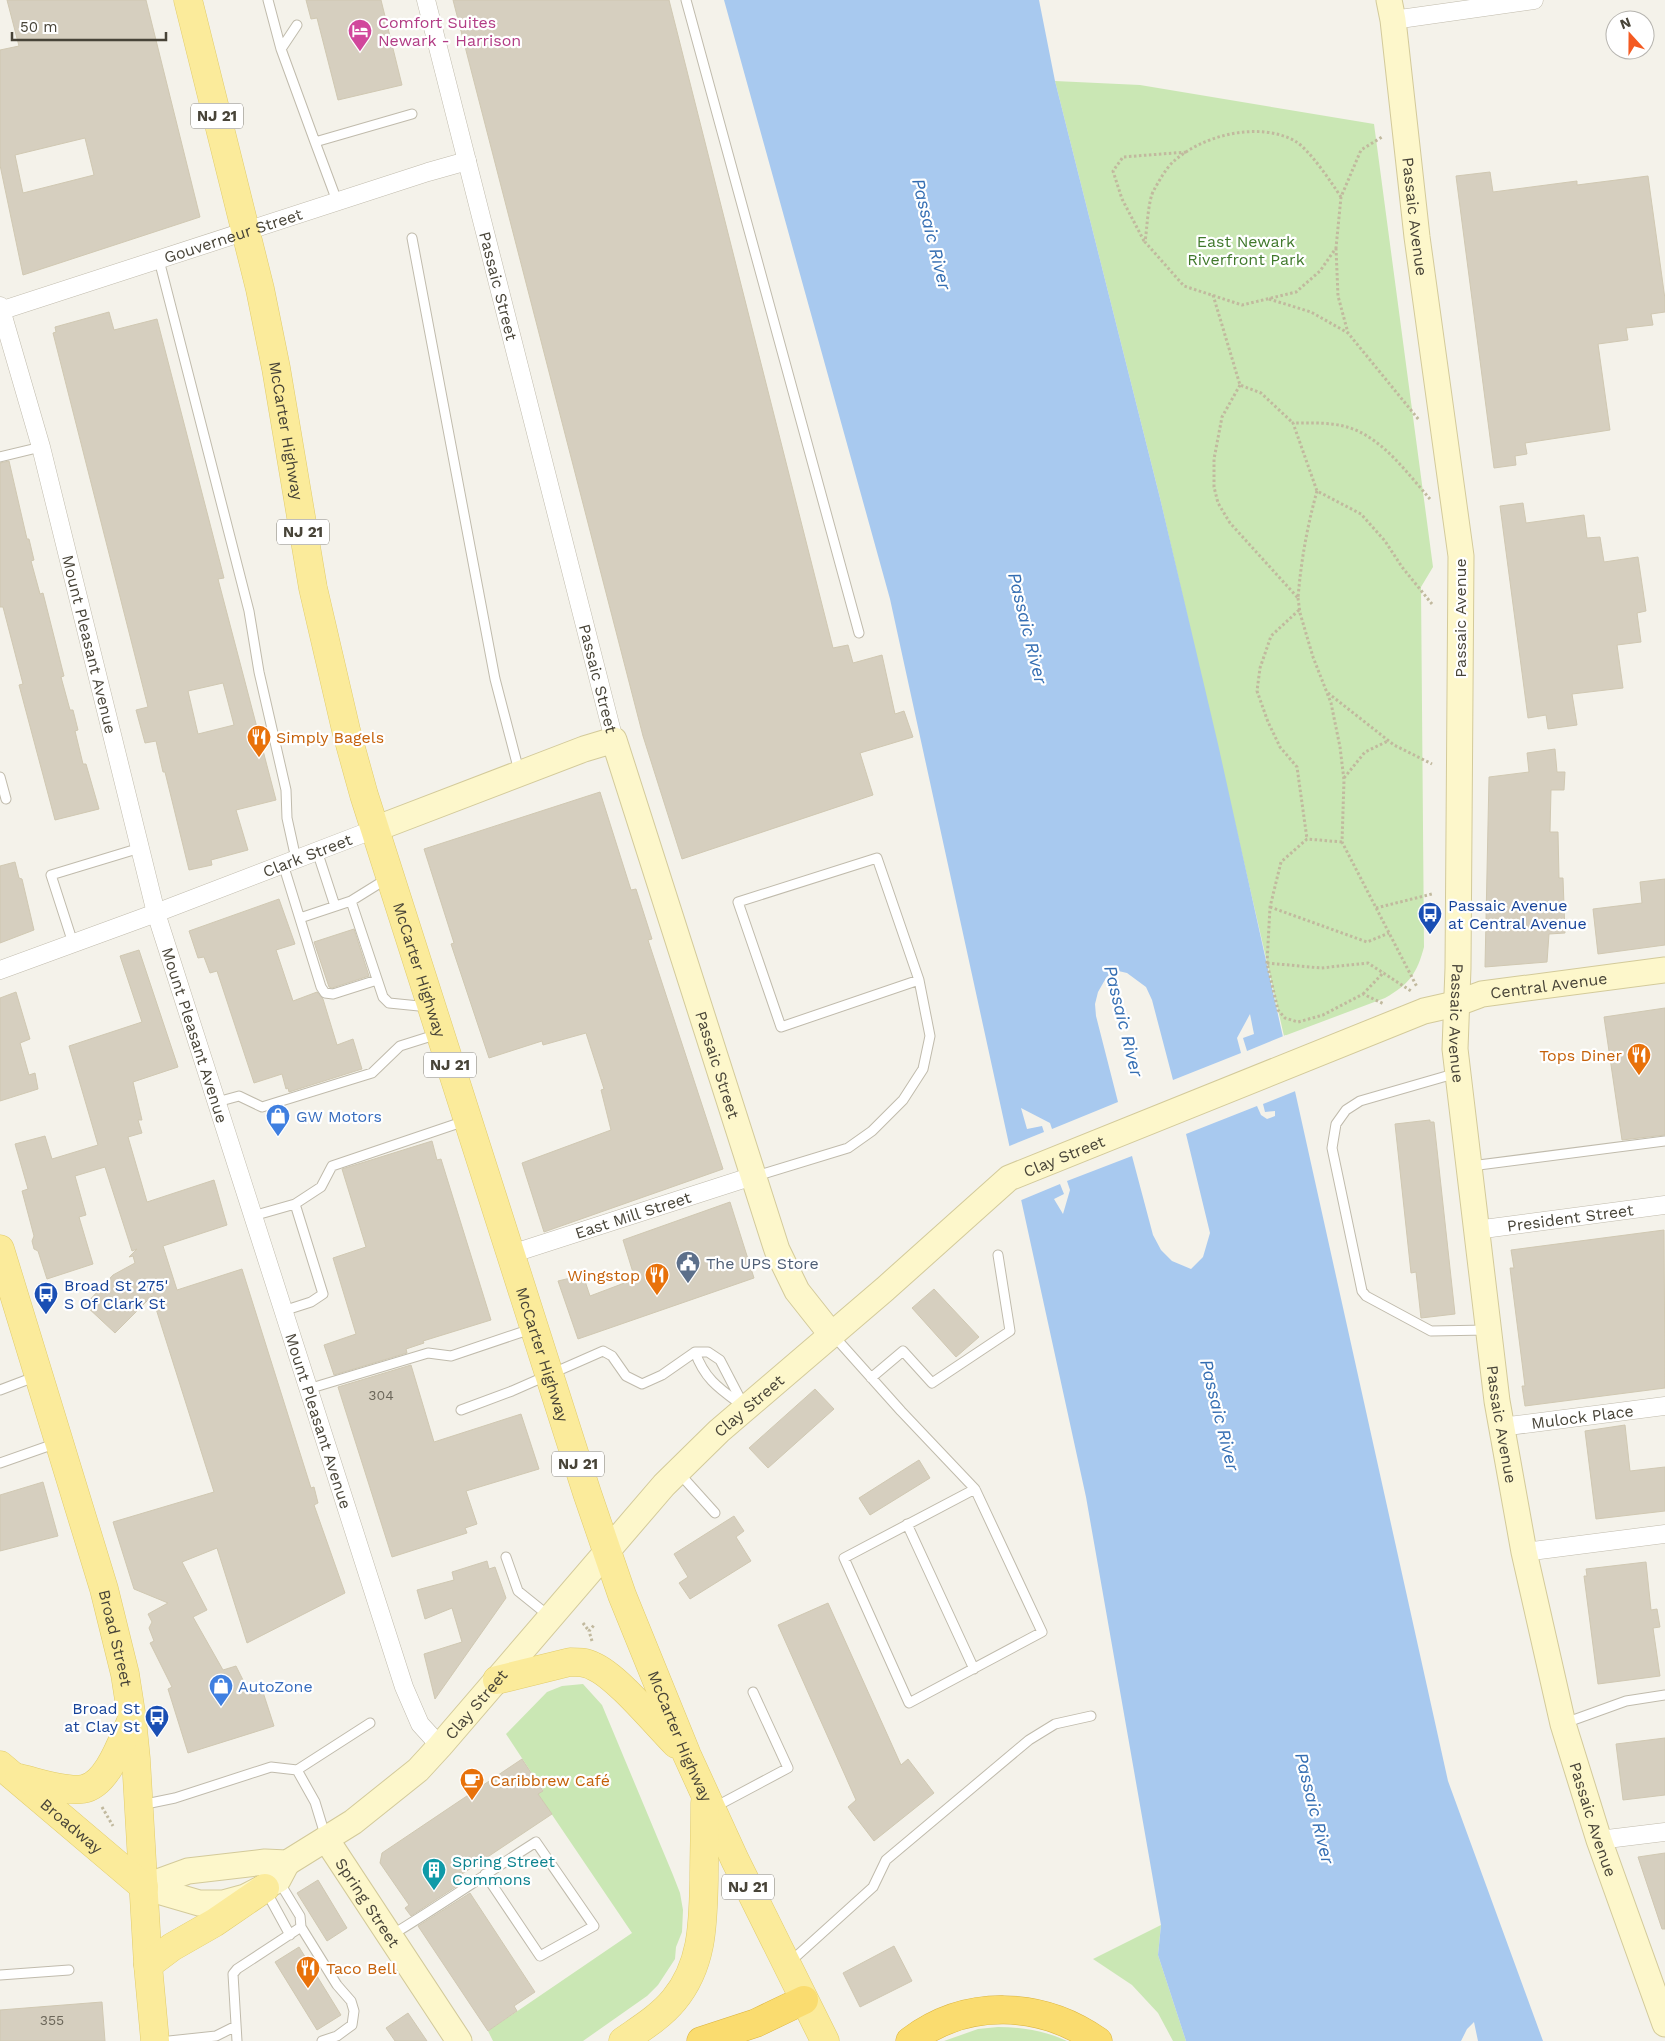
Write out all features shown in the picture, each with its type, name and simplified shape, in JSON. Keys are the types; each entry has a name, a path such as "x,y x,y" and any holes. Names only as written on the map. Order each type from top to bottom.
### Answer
{"highway":[{"path":"701,2041 752,2025 804,2000"},
{"path":"910,2041 946,2020 1003,2009 1035,2012 1053,2017 1098,2041"}],"main road":[{"name":"McCarter Highway","path":"188,0 246,231 276,368 306,551 322,626 346,730 375,829 607,1553 687,1756 786,1965 825,2041"},
{"name":"Passaic Avenue","path":"1391,10 1417,237 1461,556 1458,959 1455,1049 1501,1427 1524,1552 1563,1724 1599,1840 1665,2024"},
{"name":"Clark Street","path":"375,829 614,740"},
{"name":"Passaic Street","path":"614,740 777,1250 790,1278 805,1303 831,1334"},
{"name":"Central Avenue","path":"1294,1062 1424,1011 1456,1004 1490,993 1665,970"},
{"name":"Clay Street","path":"144,1887 199,1903 210,1904 234,1901 276,1877 326,1839 353,1822 418,1770 677,1472 745,1408 885,1289 1009,1178 1294,1062"},
{"name":"Broad Street","path":"0,1249 115,1631 132,1719 148,1965 155,2041"},
{"path":"497,1680 570,1662 592,1665 609,1675 687,1756"},
{"path":"8,1771 76,1789 92,1787 104,1777 132,1719"},
{"name":"Broadway","path":"8,1771 144,1887"},
{"path":"623,2041 662,2013 673,2001 682,1990 696,1961 703,1928 708,1803"},
{"name":"Spring Street","path":"326,1839 459,2041"},
{"path":"144,1887 188,1871 265,1862 276,1877 214,1923 172,1947 148,1965"}],"street":[{"name":"Passaic Street","path":"426,0 614,740"},
{"path":"1391,10 1534,0"},
{"name":"Gouverneur Street","path":"0,309 467,161"},
{"name":"Mount Pleasant Avenue","path":"0,309 41,447 156,914 409,1702 420,1724 440,1746"},
{"name":"Clark Street","path":"0,970 156,914 375,829"},
{"name":"East Mill Street","path":"511,1254 753,1176"},
{"name":"President Street","path":"1476,1230 1665,1205"},
{"name":"Mulock Place","path":"1501,1427 1665,1406"},
{"path":"1524,1552 1665,1534"},
{"path":"1599,1840 1665,1832"}],"lane":[{"path":"268,0 281,49 337,201"},
{"path":"686,0 859,633"},
{"path":"281,49 297,25"},
{"path":"315,142 412,114"},
{"path":"412,238 495,679 520,774"},
{"path":"159,260 250,611 259,672 286,790 290,862 300,918 325,993 333,994 377,980"},
{"path":"0,457 41,447"},
{"path":"0,777 6,799"},
{"path":"74,944 51,875 140,848"},
{"path":"317,851 335,906"},
{"path":"753,1176 848,1148 872,1131 903,1100 923,1069 930,1036 919,980 877,858 738,902 781,1027 919,980"},
{"path":"300,918 351,901 390,877"},
{"path":"351,901 383,997 389,1003 432,1007"},
{"path":"217,1102 239,1096 262,1107 372,1073 400,1046 440,1033"},
{"path":"1457,1073 1360,1101 1346,1110 1336,1124 1332,1148 1362,1291 1366,1296 1431,1331 1488,1330"},
{"path":"253,1216 295,1204 321,1187 332,1166 468,1120"},
{"path":"1468,1166 1665,1142"},
{"path":"283,1311 311,1302 323,1294 295,1204"},
{"path":"871,1378 903,1350 932,1383 1010,1331 998,1255"},
{"path":"308,1389 428,1353 451,1356 534,1328"},
{"path":"831,1334 976,1488 1042,1632 909,1703 844,1558 976,1488"},
{"path":"460,1410 512,1392 603,1351 612,1356 626,1376 642,1384 662,1375 695,1352 708,1352 720,1360 745,1408"},
{"path":"695,1352 701,1369 712,1383 745,1408"},
{"path":"0,1390 39,1376"},
{"path":"0,1463 59,1442"},
{"path":"677,1472 715,1512"},
{"path":"907,1524 974,1669"},
{"path":"506,1556 518,1591 551,1618"},
{"path":"708,1803 788,1768 753,1692"},
{"path":"1563,1724 1626,1701 1665,1696"},
{"path":"786,1965 873,1887 886,1860 1029,1740 1055,1724 1091,1716"},
{"path":"139,1806 175,1798 270,1767 297,1770 370,1723"},
{"path":"297,1770 316,1802 326,1839"},
{"path":"390,1936 486,1874 536,1842 594,1926 540,1956 486,1874"},
{"path":"276,1877 300,1916 301,1927 337,1985 351,2001 354,2011 352,2025 345,2032 322,2041"},
{"path":"276,1877 290,1935"},
{"path":"237,2041 233,1974 237,1969 301,1927"},
{"path":"0,1975 69,1970"},
{"path":"169,2041 216,2036 236,2026"}],"path":[{"path":"1145,242 1153,191 1173,162 1204,141 1242,131 1274,134 1296,141 1321,168 1341,197"},
{"path":"1348,334 1338,296 1336,248 1341,197 1361,150 1382,137"},
{"path":"1188,152 1123,157 1113,171 1122,199 1145,242 1184,286 1242,304 1296,292 1320,272 1336,248"},
{"path":"1213,295 1240,385 1222,417 1214,459 1214,487 1218,503 1230,523 1298,598"},
{"path":"1268,298 1311,312 1348,334 1424,426"},
{"path":"1240,385 1260,393 1293,423 1318,491 1307,527 1298,598 1313,657 1327,692 1340,747 1344,778 1342,842 1417,986"},
{"path":"1293,423 1322,423 1347,427 1364,434 1384,448 1436,505"},
{"path":"1318,491 1361,514 1385,541 1402,567 1432,604"},
{"path":"1300,610 1272,636 1260,668 1257,691 1268,722 1280,747 1297,767 1307,839"},
{"path":"1327,692 1388,740 1432,764"},
{"path":"1344,778 1365,752 1388,740"},
{"path":"1342,842 1307,839 1281,862 1270,907 1267,963 1278,1010 1285,1018 1298,1022 1323,1015 1363,994 1384,972"},
{"path":"1376,908 1432,894"},
{"path":"1270,907 1368,942 1389,933"},
{"path":"1267,963 1321,968 1368,963 1411,991"},
{"path":"1363,994 1384,1004"},
{"path":"582,1623 589,1631 593,1644"},
{"path":"589,1631 595,1624"},
{"path":"101,1806 113,1826"}],"green space":[{"name":"East Newark Riverfront Park","path":"1055,81 1140,85 1374,124 1433,567 1421,587 1424,947 1415,971 1406,983 1394,993 1284,1036 1160,498"},
{"path":"583,1684 602,1705 673,1875 680,1893 683,1910 682,1932 676,1947 675,1959 658,1985 647,1996 583,2041 493,2041 488,2031 632,1933 538,1794 543,1790 506,1734 547,1692 562,1686"},
{"path":"1161,1925 1158,1955 1186,2041 1173,2041 1158,2013 1132,1985 1093,1959"},
{"path":"998,2027 1033,2030 1067,2041 944,2041 978,2029"}],"water":[{"name":"Passaic River","path":"724,0 1039,0 1055,81 1160,498 1218,744 1448,1781 1543,2041 1186,2041 1158,1955 1161,1925 1086,1497 890,599"}],"pier":[{"path":"1114,970 1127,973 1146,987 1152,1000 1173,1080 1241,1053 1237,1038 1250,1014 1254,1034 1243,1038 1247,1051 1286,1035 1298,1090 1263,1104 1265,1112 1275,1111 1275,1116 1267,1119 1261,1115 1257,1106 1186,1134 1210,1233 1203,1257 1191,1269 1172,1261 1161,1250 1153,1235 1132,1156 1067,1181 1070,1190 1063,1214 1054,1199 1064,1194 1060,1184 1019,1201 1007,1147 1044,1132 1042,1126 1027,1129 1021,1108 1050,1123 1052,1129 1118,1102 1096,1016 1095,1004 1098,992 1106,978"},
{"path":"1474,2022 1478,2041 1461,2041 1467,2029"}],"building":[{"path":"7,0 146,0 200,217 23,275 0,165 0,50 19,46","holes":["85,138 94,175 23,193 15,155"]},
{"name":"Comfort Suites Newark - Harrison","path":"306,0 381,0 402,85 338,100 317,18 311,19"},
{"path":"453,0 669,0 833,648 848,645 853,663 882,655 895,714 904,711 913,737 860,753 873,795 682,859 643,736"},
{"path":"1490,172 1493,192 1577,181 1577,185 1648,176 1665,299 1665,312 1651,314 1653,325 1626,328 1628,340 1598,344 1610,430 1525,443 1527,454 1515,456 1516,465 1494,468 1456,176"},
{"path":"109,312 114,330 157,319 224,578 218,579 276,800 236,810 248,850 211,860 212,865 189,870 156,741 145,743 136,710 148,707 53,333 56,332 55,327","holes":["223,683 234,725 198,734 188,691"]},
{"path":"9,461 27,539 29,539 34,560 31,561 40,594 43,593 64,676 61,677 70,710 73,710 78,730 75,731 83,764 86,764 99,809 55,820 19,685 23,684 3,607 0,607 0,463"},
{"path":"1523,503 1526,523 1584,515 1587,538 1600,537 1604,562 1638,557 1646,611 1637,613 1641,642 1617,645 1623,688 1572,694 1577,725 1548,729 1546,715 1528,718 1500,506"},
{"path":"1555,749 1557,772 1565,772 1564,790 1551,790 1550,832 1558,832 1559,878 1563,878 1565,933 1549,934 1547,962 1485,967 1489,777 1529,772 1527,753"},
{"path":"600,792 631,890 636,889 652,939 648,940 723,1169 544,1232 522,1163 611,1130 601,1090 604,1089 586,1033 543,1045 542,1041 489,1058 451,944 454,943 424,849"},
{"path":"15,862 19,878 22,879 34,930 0,943 0,866"},
{"path":"1665,879 1665,945 1598,954 1593,909 1642,903 1640,882"},
{"path":"279,899 295,944 276,950 293,1001 317,992 323,999 337,1045 353,1039 362,1069 289,1092 288,1088 286,1089 282,1074 254,1083 217,971 210,973 204,957 198,958 189,931"},
{"path":"354,929 369,976 332,988 329,987 314,942"},
{"path":"139,950 178,1067 133,1082 142,1120 138,1120 142,1133 128,1137 147,1202 214,1180 227,1225 163,1246 177,1290 242,1269 311,1488 314,1487 318,1503 314,1505 345,1593 247,1643 217,1548 182,1562 207,1610 193,1617 223,1670 236,1666 250,1694 262,1689 274,1726 188,1753 168,1689 172,1687 150,1643 154,1641 149,1628 152,1622 148,1614 168,1603 134,1589 113,1522 214,1492 152,1296 115,1333 85,1305 113,1275 135,1263 133,1256 129,1257 137,1249 132,1251 105,1167 75,1176 86,1215 79,1217 93,1264 47,1279 38,1251 34,1249 32,1241 34,1236 22,1191 28,1189 15,1144 45,1136 52,1159 98,1145 69,1046 142,1022 120,956"},
{"path":"16,992 30,1039 20,1043 29,1075 35,1073 38,1089 0,1101 0,998"},
{"name":"Tops Diner","path":"1665,1008 1665,1135 1622,1140 1604,1017"},
{"path":"1430,1120 1430,1122 1434,1122 1455,1314 1421,1318 1416,1272 1411,1273 1395,1124"},
{"path":"432,1141 437,1160 441,1159 491,1320 423,1341 424,1343 406,1349 407,1353 334,1375 324,1345 356,1334 333,1258 366,1247 342,1169"},
{"path":"730,1202 754,1278 578,1339 558,1281 583,1275 590,1296 635,1279 623,1240"},
{"path":"1664,1230 1665,1388 1525,1406 1522,1386 1525,1386 1510,1268 1514,1268 1511,1250"},
{"path":"934,1289 979,1337 956,1357 912,1308"},
{"path":"411,1365 434,1442 521,1414 539,1469 466,1491 477,1524 465,1528 467,1533 392,1557 338,1387"},
{"path":"815,1389 834,1409 768,1468 749,1448"},
{"path":"1625,1425 1630,1471 1665,1467 1665,1511 1596,1519 1585,1431"},
{"path":"919,1460 930,1478 870,1515 859,1498"},
{"path":"43,1482 58,1536 0,1551 0,1495"},
{"path":"734,1516 744,1531 736,1537 751,1561 690,1599 679,1583 688,1577 674,1554"},
{"path":"487,1561 489,1569 495,1567 506,1598 435,1699 424,1654 462,1642 452,1608 425,1619 417,1590 454,1580 452,1572"},
{"path":"1646,1562 1651,1610 1657,1609 1660,1627 1653,1628 1660,1676 1598,1684 1584,1576 1587,1576 1586,1569"},
{"path":"828,1603 901,1765 908,1759 934,1793 874,1841 848,1807 856,1800 778,1625"},
{"path":"1665,1738 1665,1795 1623,1800 1616,1744"},
{"path":"522,1759 543,1791 538,1794 552,1814 459,1876 463,1882 411,1916 405,1908 409,1905 380,1863 382,1853"},
{"path":"1665,1853 1665,1929 1662,1929 1638,1857"},
{"path":"318,1880 347,1928 327,1941 297,1893"},
{"path":"470,1893 535,1992 514,2006 517,2011 488,2031 418,1926"},
{"path":"894,1946 912,1981 860,2007 843,1973"},
{"name":"Taco Bell","path":"299,1947 341,2015 317,2030 275,1962"},
{"path":"102,2002 105,2041 0,2041 0,2010"},
{"path":"408,2013 427,2041 395,2041 386,2028"}],"place":[{"name":"Comfort Suites Newark - Harrison","path":"360,52"},
{"name":"Simply Bagels","path":"259,758"},
{"name":"Passaic Avenue at Central Avenue","path":"1430,935"},
{"name":"Tops Diner","path":"1639,1076"},
{"name":"GW Motors","path":"278,1137"},
{"name":"The UPS Store","path":"688,1284"},
{"name":"Wingstop","path":"657,1296"},
{"name":"Broad St 275' S Of Clark St","path":"46,1315"},
{"name":"AutoZone","path":"221,1707"},
{"name":"Broad St at Clay St","path":"157,1738"},
{"name":"Caribbrew Café","path":"472,1801"},
{"name":"Spring Street Commons","path":"434,1891"},
{"name":"Taco Bell","path":"308,1989"}]}
